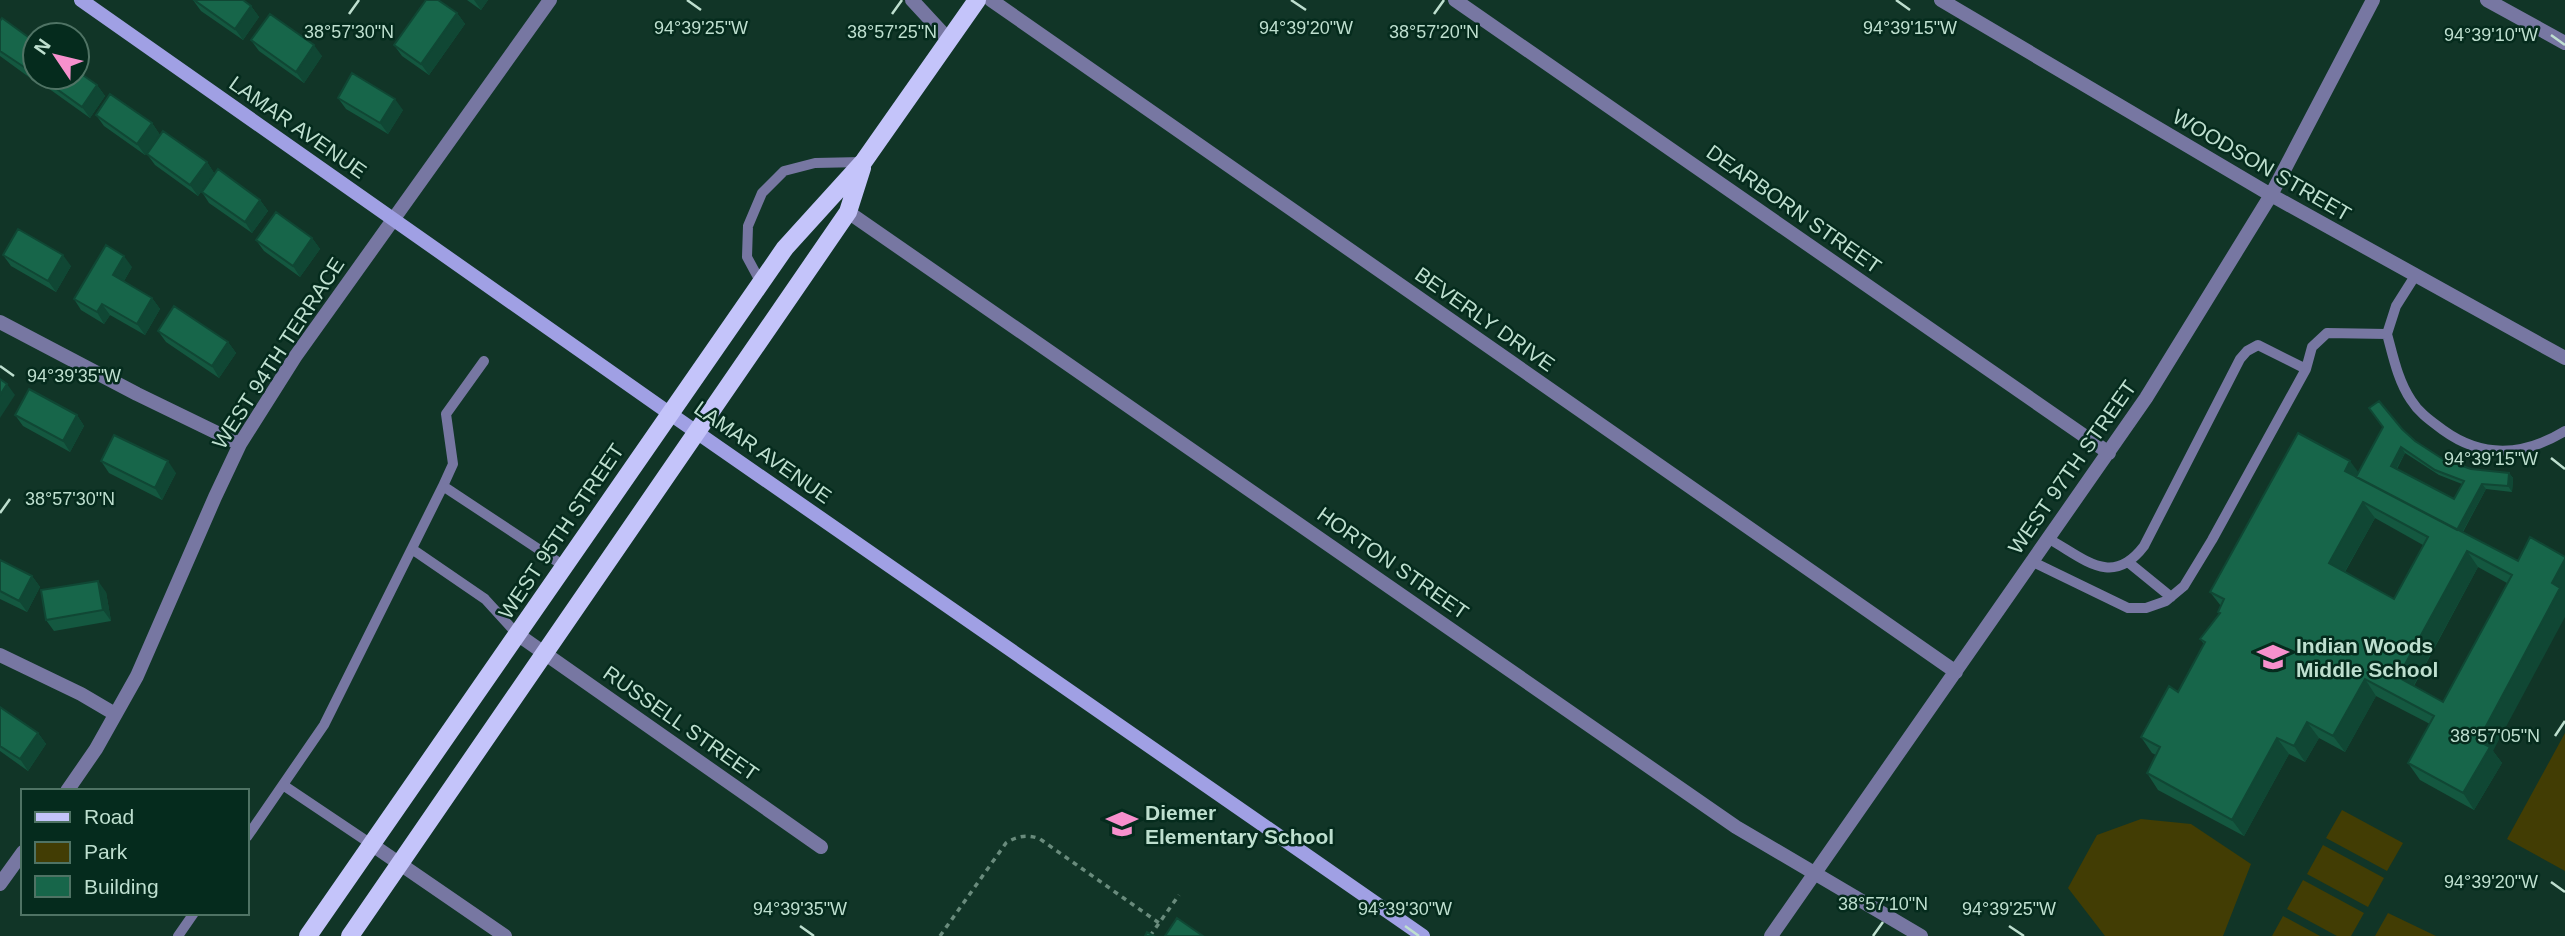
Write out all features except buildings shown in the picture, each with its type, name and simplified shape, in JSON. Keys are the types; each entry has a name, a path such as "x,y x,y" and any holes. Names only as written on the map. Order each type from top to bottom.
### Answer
{"main road":[{"name":"WEST 95TH STREET","path":"308,936 785,248 864,162 977,0"},
{"name":"WEST 95TH STREET","path":"350,936 848,212 864,162"}],"street":[{"name":"LAMAR AVENUE","path":"81,0 669,413 1423,936"},
{"name":"WEST 94TH TERRACE","path":"68,789 96,749 138,676 240,444 295,357 550,0"},
{"path":"912,0 949,40"},
{"name":"BEVERLY DRIVE","path":"991,0 1956,672"},
{"name":"DEARBORN STREET","path":"1455,0 2109,453"},
{"name":"WOODSON STREET","path":"1941,0 2271,195 2565,358"},
{"name":"WEST 97TH STREET","path":"1771,936 2109,453 2168,363 2271,195 2372,0"},
{"path":"2487,0 2565,43"},
{"name":"HORTON STREET","path":"848,212 1736,827 1921,936"},
{"path":"0,322 137,394 240,444"},
{"name":"RUSSELL STREET","path":"517,634 821,847"},
{"path":"0,655 82,694 115,714"},
{"path":"372,844 505,936"},
{"path":"0,884 21,855"}],"lane":[{"path":"761,283 747,257 748,226 762,193 784,171 815,163 864,162"},
{"path":"2415,276 2396,306 2387,334 2400,378 2410,400 2425,416 2457,440 2485,450 2518,451 2546,443 2565,431"},
{"path":"2033,562 2128,608 2146,608 2166,601 2184,586 2212,540 2306,369 2312,347 2328,333 2387,334"},
{"path":"2049,539 2100,567 2118,569 2136,556 2144,546 2240,359 2247,351 2258,345 2306,369"},
{"path":"248,836 324,724 412,549 453,464 446,414 484,361"},
{"path":"443,486 564,566"},
{"path":"412,549 485,599 517,634"},
{"path":"2128,562 2171,597"},
{"path":"283,785 372,844"},
{"path":"178,936 193,915"}],"path":[{"path":"940,936 1006,843 1018,837 1029,836 1040,839 1159,923"},
{"path":"1150,936 1179,895"}],"green space":[{"path":"2565,733 2565,871 2507,839"},
{"path":"2342,810 2403,843 2387,871 2326,838"},
{"path":"2141,819 2191,824 2251,864 2223,936 2105,936 2068,888 2097,835"},
{"path":"2323,845 2384,878 2368,907 2307,874"},
{"path":"2303,880 2364,913 2351,936 2337,936 2287,909"},
{"path":"2388,913 2436,936 2375,936"},
{"path":"2283,916 2320,936 2272,936"}],"place":[{"name":"Indian Woods Middle School","path":"2273,657"},
{"name":"Diemer Elementary School","path":"1122,824"}]}
